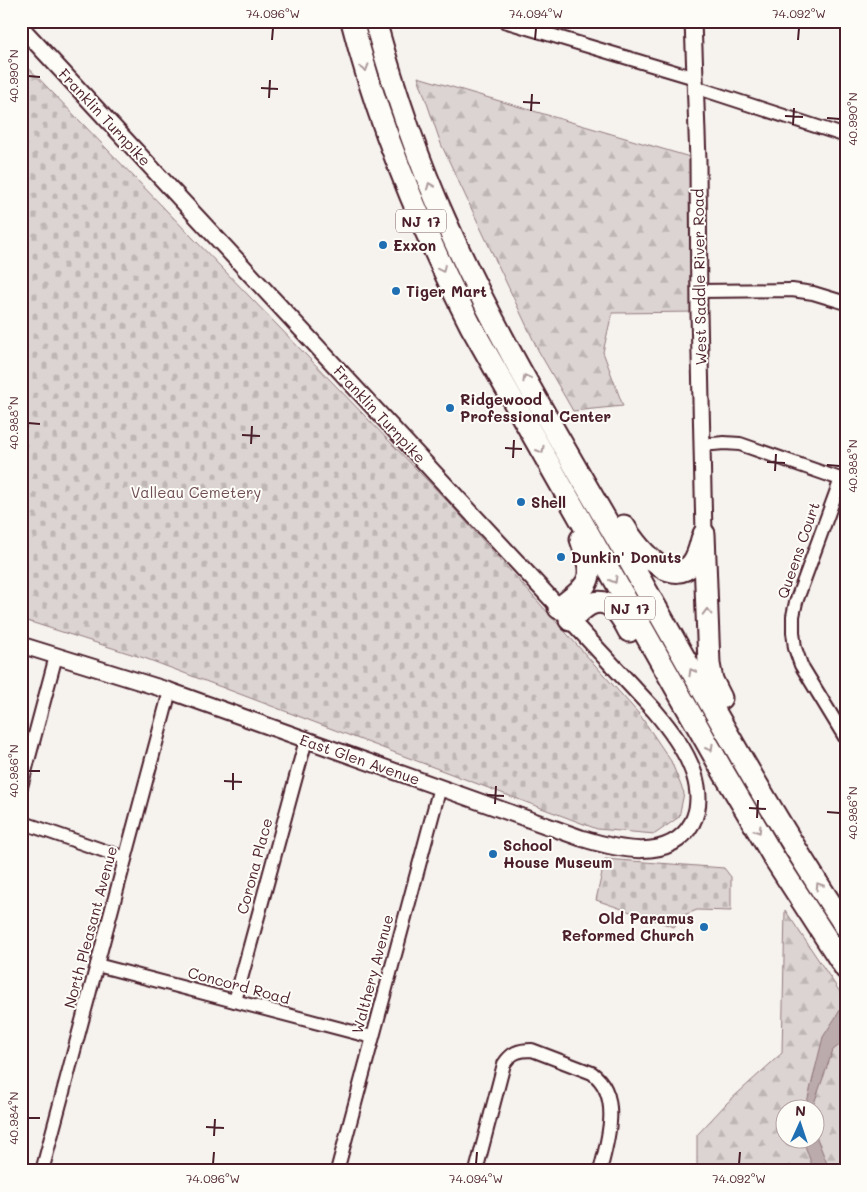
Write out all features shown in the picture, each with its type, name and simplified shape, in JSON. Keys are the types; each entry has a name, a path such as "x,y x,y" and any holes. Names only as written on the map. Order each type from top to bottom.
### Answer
{"highway":[{"name":"NJ 17","path":"352,21 383,125 403,178 429,240 480,342 758,831 844,967"},
{"name":"NJ 17","path":"375,21 410,132 445,221 487,307 760,790 846,927"},
{"path":"571,458 616,514 634,542 648,558 663,568 680,571 690,566 696,558 704,534"},
{"path":"564,492 588,558 590,569 589,578 584,588 565,614"},
{"path":"704,534 710,672 715,687 738,726 760,790"},
{"path":"565,614 594,603 604,604 614,610 626,624 652,670 696,724"}],"street":[{"path":"504,21 695,83 846,136"},
{"name":"West Saddle River Road","path":"693,21 698,160 704,534"},
{"name":"Franklin Turnpike","path":"21,27 644,698 679,744 689,762 696,782 698,805 693,821"},
{"path":"699,291 792,290 813,293 846,303"},
{"path":"702,445 740,444 843,480"},
{"name":"Queens Court","path":"843,480 796,602 793,616 793,632 795,648 801,665 846,739"},
{"name":"East Glen Avenue","path":"21,644 170,691 581,838 610,846 630,849 656,848 671,844 686,832 693,821"},
{"path":"21,787 56,656"},
{"name":"North Pleasant Avenue","path":"43,1171 170,691"},
{"name":"Corona Place","path":"235,1001 306,740"},
{"name":"Walthery Avenue","path":"337,1171 440,787"},
{"path":"21,822 125,858"},
{"name":"Concord Road","path":"97,965 372,1037"},
{"path":"476,1171 504,1064 514,1052 522,1050 532,1050 592,1073 600,1078 605,1086 610,1104 609,1139 603,1170"}],"green space":[{"name":"Valleau Cemetery","path":"21,60 450,504 640,715 671,761 684,793 679,817 655,834 597,829 147,659 21,619"},
{"path":"418,77 700,160 699,312 612,313 603,352 623,406 573,411 538,350 441,144"},
{"path":"605,859 724,868 731,877 731,911 697,910 684,915 674,927 596,900"},
{"path":"785,910 846,1001 846,1171 701,1171 697,1168 697,1135 727,1103 782,1053"}],"shaded area":[{"path":"846,1001 846,1040 833,1050 815,1100 807,1100 823,1037"},
{"path":"807,1150 822,1150 830,1171 814,1171"}],"place":[{"name":"Exxon","path":"383,245"},
{"name":"Tiger Mart","path":"396,291"},
{"name":"Ridgewood Professional Center","path":"450,408"},
{"name":"Shell","path":"521,502"},
{"name":"Dunkin' Donuts","path":"561,557"},
{"name":"School House Museum","path":"493,854"},
{"name":"Old Paramus Reformed Church","path":"704,927"}]}
